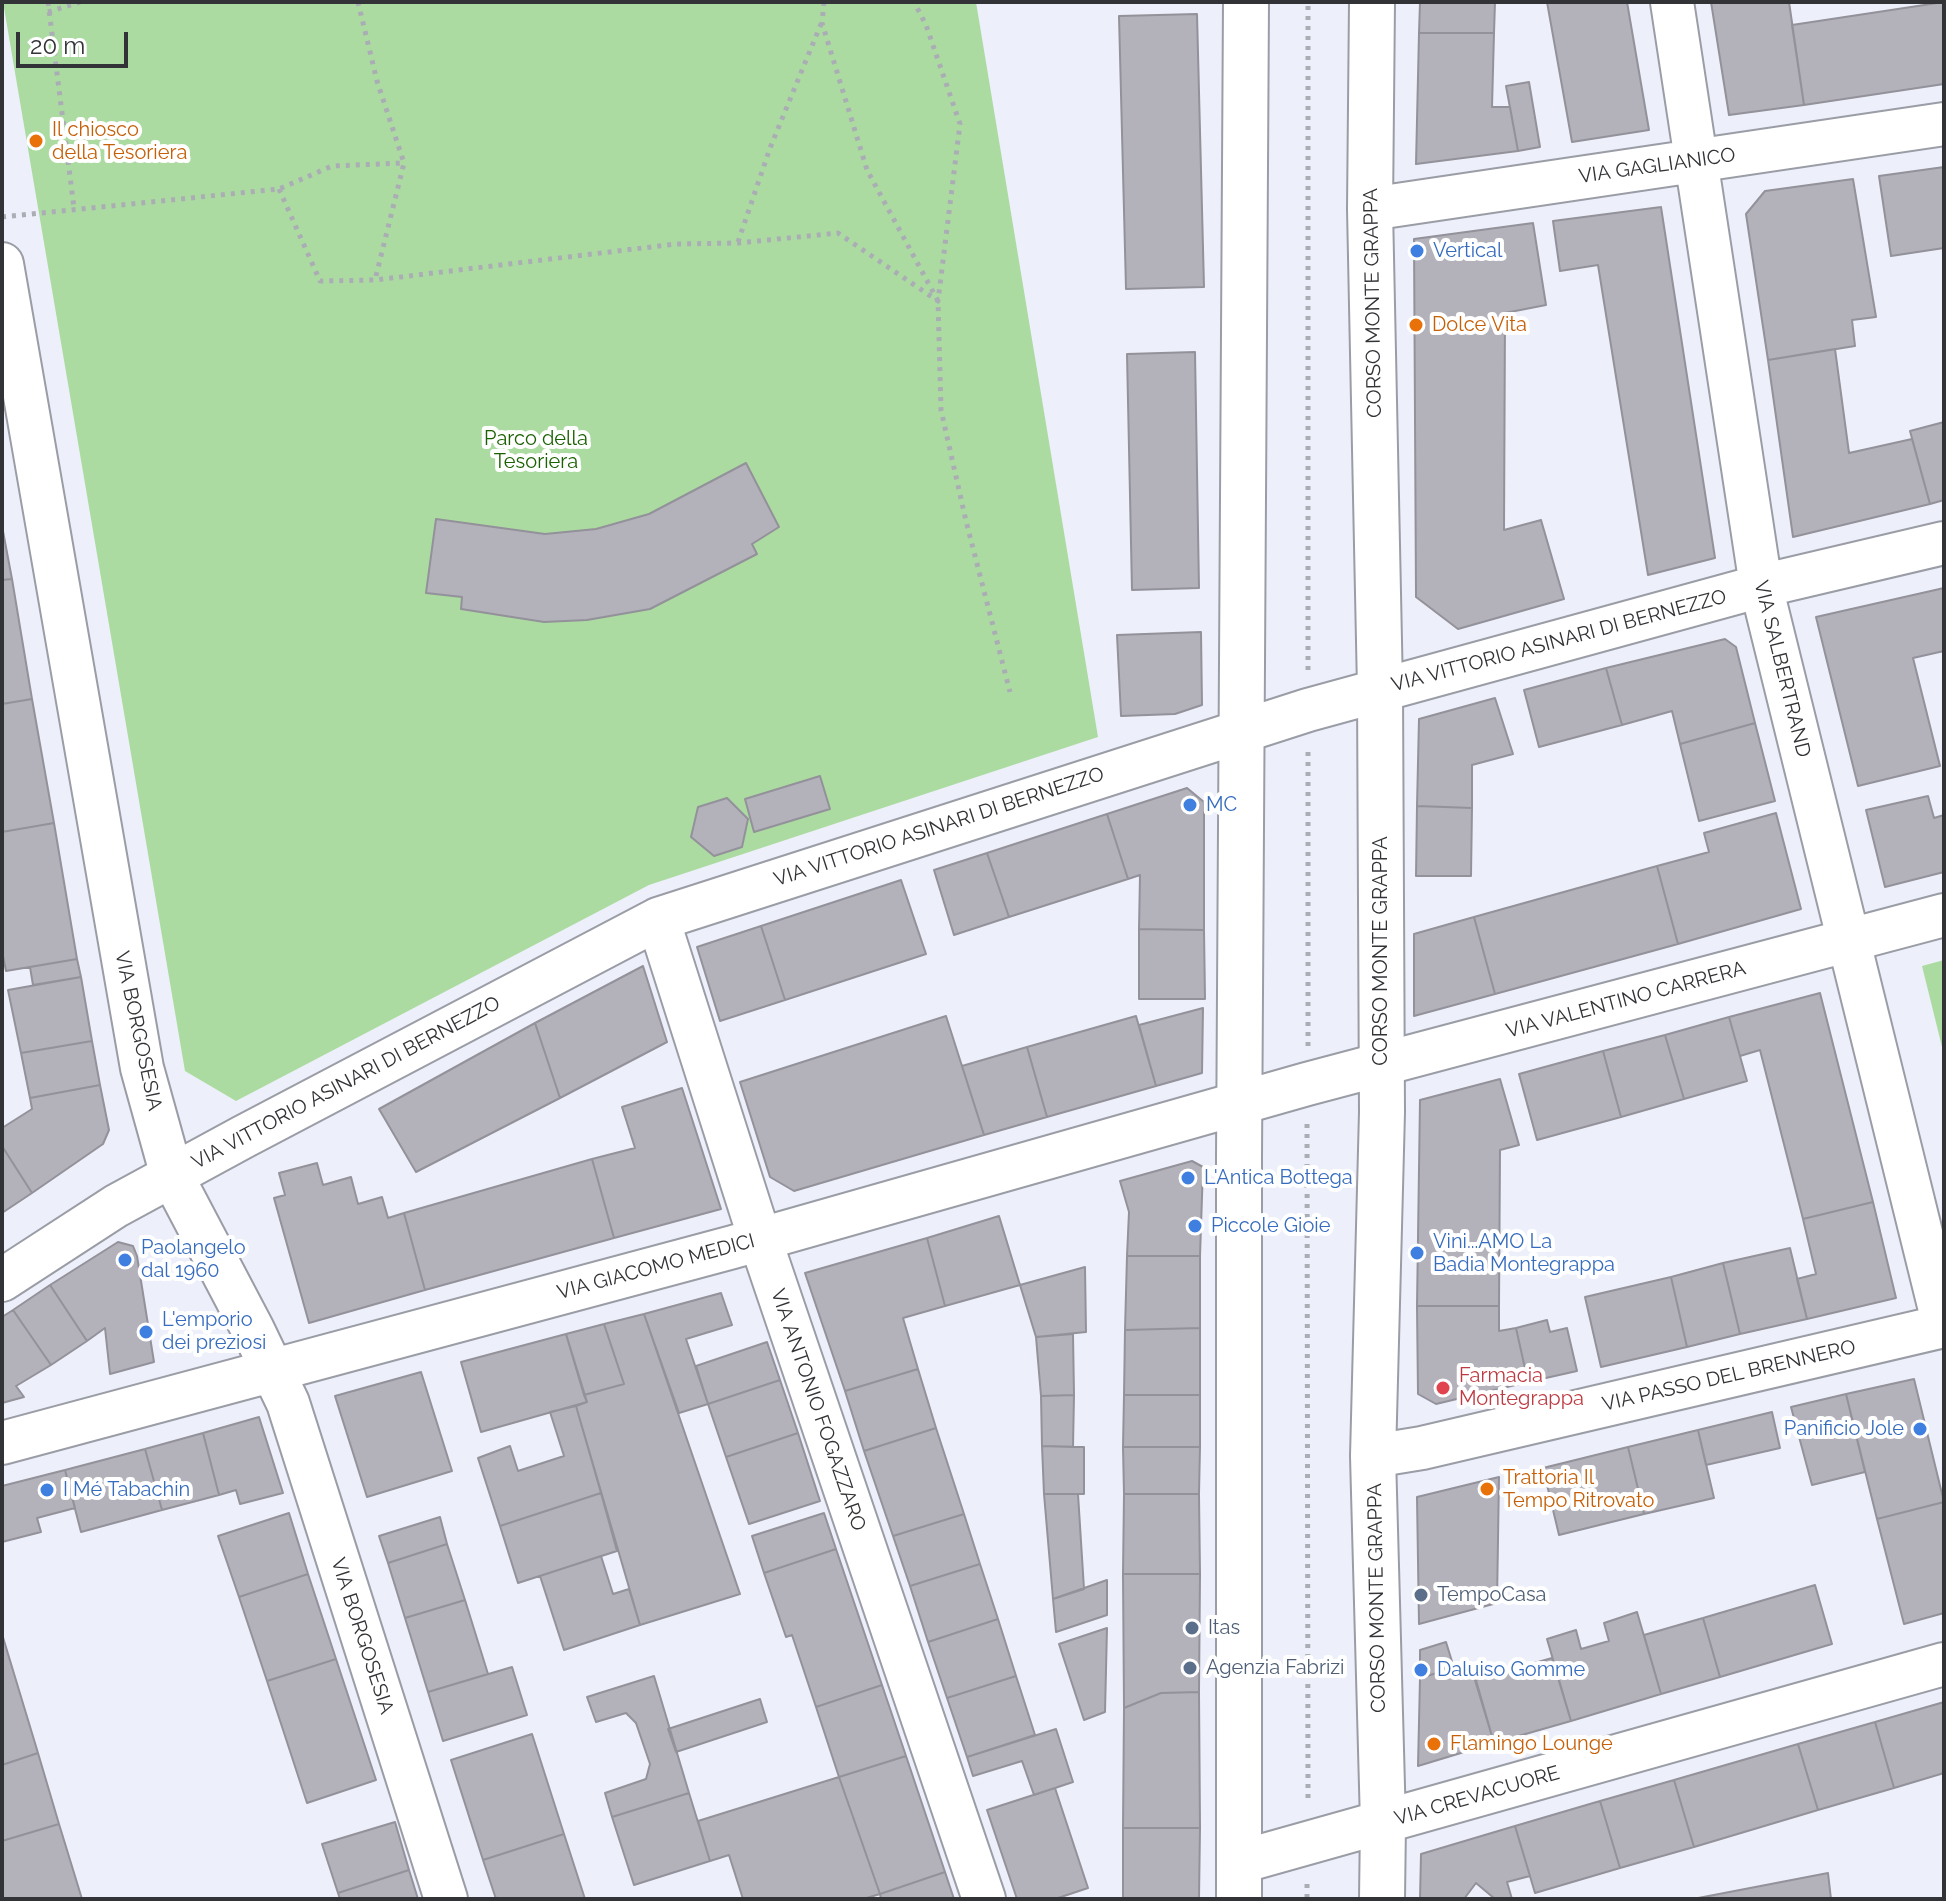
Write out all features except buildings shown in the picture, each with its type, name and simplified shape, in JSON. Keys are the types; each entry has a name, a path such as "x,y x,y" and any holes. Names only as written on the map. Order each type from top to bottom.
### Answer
{"street":[{"path":"1239,1880 1246,2"},
{"name":"CORSO MONTE GRAPPA","path":"1372,2 1370,209 1380,689 1381,1065 1373,1456 1383,1823 1382,1899"},
{"name":"VIA SALBERTRAND","path":"1672,2 1761,586 1944,1326"},
{"name":"VIA GAGLIANICO","path":"1370,209 1944,124"},
{"name":"VIA BORGOSESIA","path":"2,264 142,1068 172,1176 288,1403 446,1899"},
{"name":"VIA VITTORIO ASINARI DI BERNEZZO","path":"2,1280 116,1206 658,919 1308,710 1761,586 1944,543"},
{"name":"VIA VALENTINO CARRERA","path":"1307,1084 1944,915"},
{"name":"VIA ANTONIO FOGAZZARO","path":"658,919 760,1239 984,1899"},
{"name":"VIA GIACOMO MEDICI","path":"2,1443 760,1239 1307,1084"},
{"name":"VIA PASSO DEL BRENNERO","path":"1373,1456 1422,1448 1944,1326"},
{"name":"VIA CREVACUORE","path":"1239,1880 1307,1843 1944,1664"}],"path":[{"path":"48,2 74,208"},
{"path":"48,12 80,2"},
{"path":"358,2 377,81 404,163 375,280"},
{"path":"738,243 770,148 822,23 824,2"},
{"path":"914,2 926,25 960,124 938,301 941,410 1010,692"},
{"path":"1307,1899 1308,2"},
{"path":"822,23 867,170 938,301"},
{"path":"2,217 279,189 332,166 404,163"},
{"path":"279,189 320,281 375,280 676,244 738,243 838,233 938,301"}],"green space":[{"name":"Parco della Tesoriera","path":"3,2 976,2 1098,737 649,885 236,1101 185,1071"},
{"path":"1944,960 1944,1055 1922,966"}],"place":[{"name":"Il chiosco della Tesoriera","path":"36,141"},
{"name":"Vertical","path":"1417,251"},
{"name":"Dolce Vita","path":"1416,325"},
{"name":"MC","path":"1190,805"},
{"name":"L'Antica Bottega","path":"1188,1178"},
{"name":"Piccole Gioie","path":"1195,1226"},
{"name":"Vini...AMO La Badia Montegrappa","path":"1417,1253"},
{"name":"Paolangelo dal 1960","path":"125,1260"},
{"name":"L'emporio dei preziosi","path":"146,1332"},
{"name":"Farmacia Montegrappa","path":"1443,1388"},
{"name":"Panificio Jole","path":"1920,1429"},
{"name":"Trattoria Il Tempo Ritrovato","path":"1487,1489"},
{"name":"I Mé Tabachin","path":"47,1490"},
{"name":"TempoCasa","path":"1421,1595"},
{"name":"Itas","path":"1192,1628"},
{"name":"Agenzia Fabrizi","path":"1190,1668"},
{"name":"Daluiso Gomme","path":"1421,1670"},
{"name":"Flamingo Lounge","path":"1434,1744"}]}
